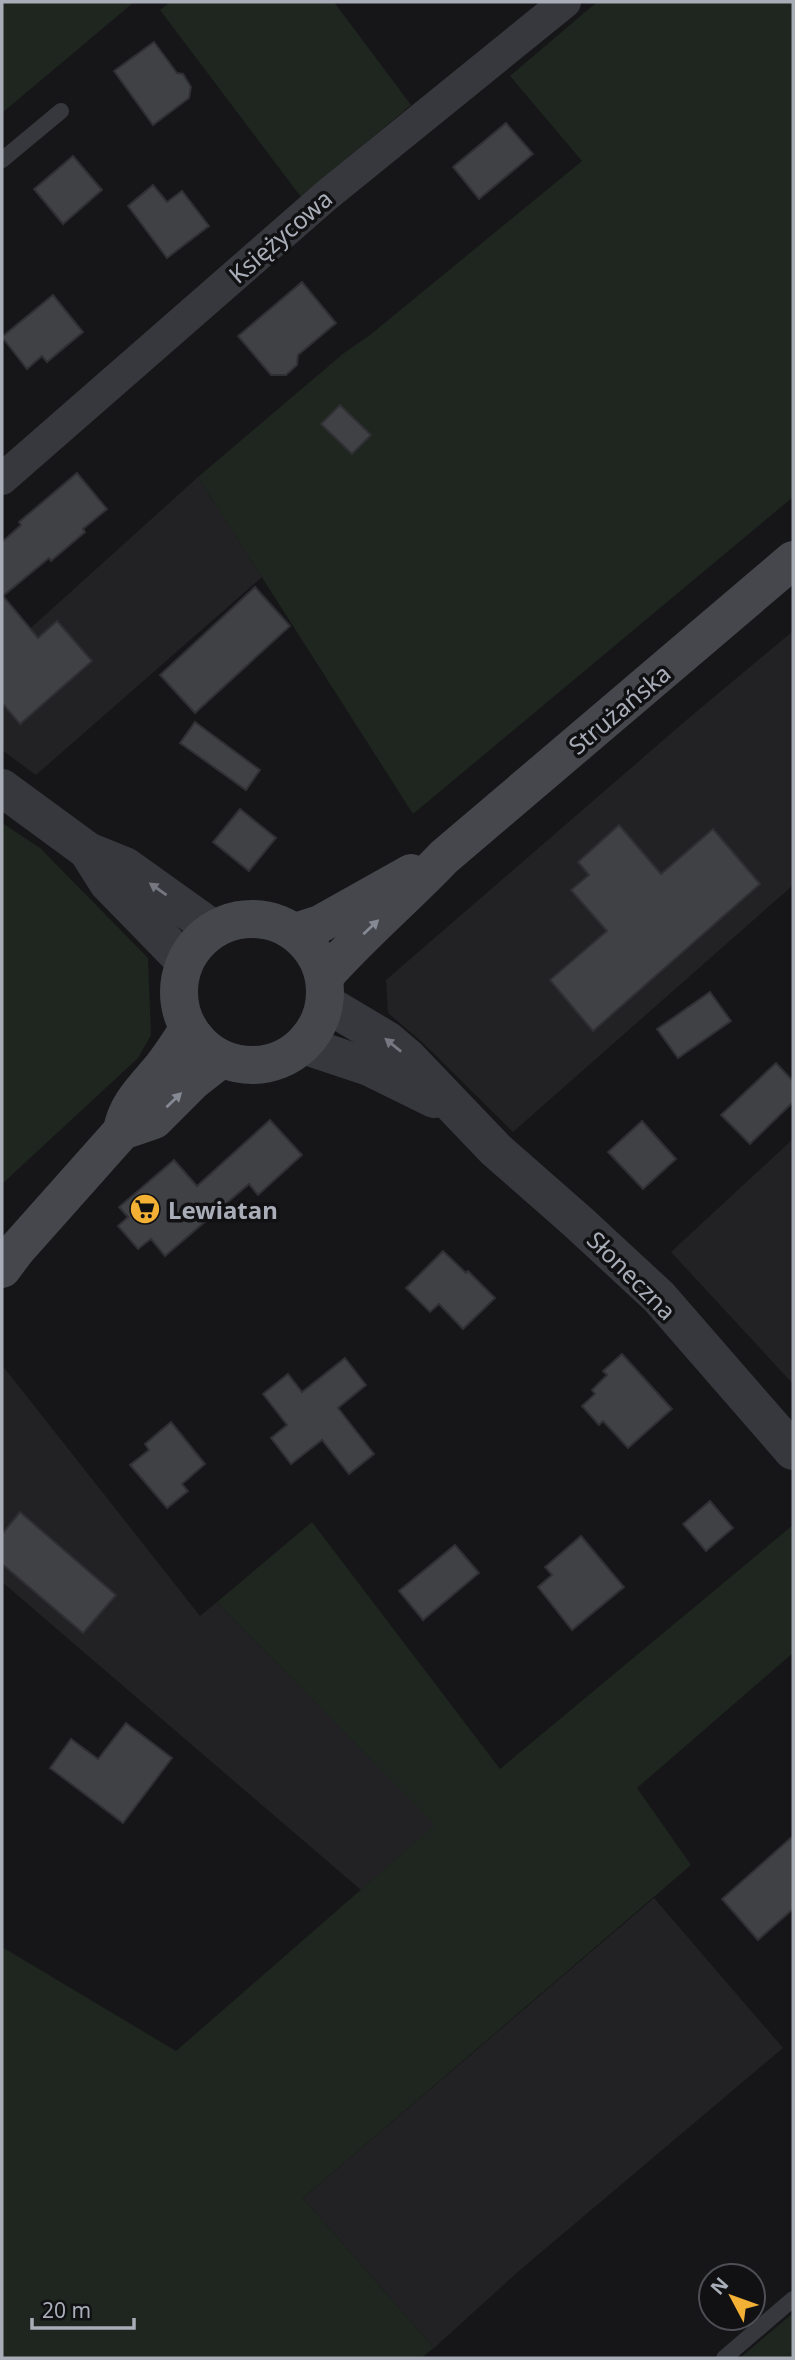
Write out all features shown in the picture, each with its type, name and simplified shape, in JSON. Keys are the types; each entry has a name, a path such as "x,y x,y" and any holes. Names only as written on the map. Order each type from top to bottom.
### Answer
{"main road":[{"name":"Strużańska","path":"324,990 371,927 444,858 793,560"},
{"name":"Strużańska","path":"295,932 320,924 393,881 444,858"},
{"path":"256,918 295,932 310,946 320,964 324,990 317,1027 303,1045 285,1058 263,1065 240,1066 220,1060 200,1045 188,1030 180,1007 178,983 184,961 197,943 214,929 234,920 256,918"},
{"path":"2,1269 122,1131 125,1113 130,1105 188,1030"},
{"path":"122,1131 154,1120 193,1081 220,1060"}],"street":[{"name":"Księżycowa","path":"2,479 327,195 565,2"},
{"path":"2,788 88,851 125,866 214,929"},
{"path":"88,851 108,883 184,961"},
{"name":"Słoneczna","path":"324,990 387,1040 423,1073 495,1150 659,1297 793,1451"},
{"name":"Słoneczna","path":"303,1045 369,1067 457,1111"}],"lane":[{"path":"2,160 61,111"},
{"path":"724,2358 793,2299"}],"shaded area":[{"path":"2,2 134,2 2,113"},
{"path":"170,2 334,2 411,105 301,197 160,10"},
{"path":"597,2 793,2 793,497 413,814 198,477 344,353 370,335 582,161 510,76"},
{"path":"198,477 262,577 36,775 2,750 2,654"},
{"path":"793,631 793,887 513,1132 423,1043 388,1013 386,980"},
{"path":"2,823 40,848 148,958 151,1035 138,1058 2,1184"},
{"path":"793,1139 793,1384 671,1252"},
{"path":"2,1365 200,1616 217,1602 436,1825 361,1890 2,1582"},
{"path":"312,1522 500,1769 793,1525 793,1653 637,1788 691,1865 303,2198 434,2348 421,2358 2,2358 2,1947 176,2051 435,1825 217,1602"},
{"path":"654,1898 783,2048 520,2270 434,2348 303,2198"},
{"path":"793,2313 793,2358 740,2358"}],"building":[{"path":"154,42 191,87 189,98 153,125 114,71"},
{"path":"506,123 533,154 479,199 453,167"},
{"path":"73,156 102,190 63,224 34,189"},
{"path":"153,185 167,202 182,191 209,226 167,258 128,206"},
{"path":"302,282 336,323 298,355 297,365 286,375 271,375 238,336"},
{"path":"53,295 83,332 47,362 42,356 27,369 2,337"},
{"path":"340,405 371,435 352,454 321,424"},
{"path":"77,473 107,509 51,561 49,558 3,596 38,638 57,621 92,661 20,724 2,703 2,542 21,525 19,522"},
{"path":"255,587 290,626 195,713 160,675"},
{"path":"195,722 260,770 246,790 180,743"},
{"path":"240,809 276,838 249,871 213,842"},
{"path":"619,825 661,874 713,829 760,884 593,1031 550,980 607,931 571,890 589,875 578,862"},
{"path":"710,992 731,1021 678,1058 657,1029"},
{"path":"776,1063 793,1081 793,1102 750,1144 721,1115"},
{"path":"270,1120 302,1155 258,1195 249,1184 165,1256 151,1239 138,1249 118,1226 128,1217 119,1207 174,1160 197,1186"},
{"path":"642,1121 676,1159 643,1189 608,1152"},
{"path":"443,1251 495,1298 463,1329 439,1304 430,1312 406,1288"},
{"path":"622,1354 672,1409 628,1448 603,1421 599,1425 582,1406 595,1394 592,1390 607,1375 603,1371"},
{"path":"345,1358 366,1385 338,1408 374,1454 349,1474 322,1440 291,1464 271,1438 287,1425 263,1394 288,1374 302,1392"},
{"path":"171,1422 205,1464 182,1484 188,1491 167,1508 130,1465 149,1450 145,1444"},
{"path":"710,1501 733,1528 706,1551 683,1524"},
{"path":"20,1512 116,1595 83,1633 2,1564 2,1534"},
{"path":"581,1536 624,1587 572,1630 538,1587 552,1575 545,1567"},
{"path":"455,1545 479,1573 423,1620 399,1591"},
{"path":"126,1723 172,1758 123,1823 50,1768 71,1739 98,1759"},
{"path":"793,1836 793,1909 758,1940 722,1899"}],"place":[{"name":"Lewiatan","path":"145,1209"}]}
